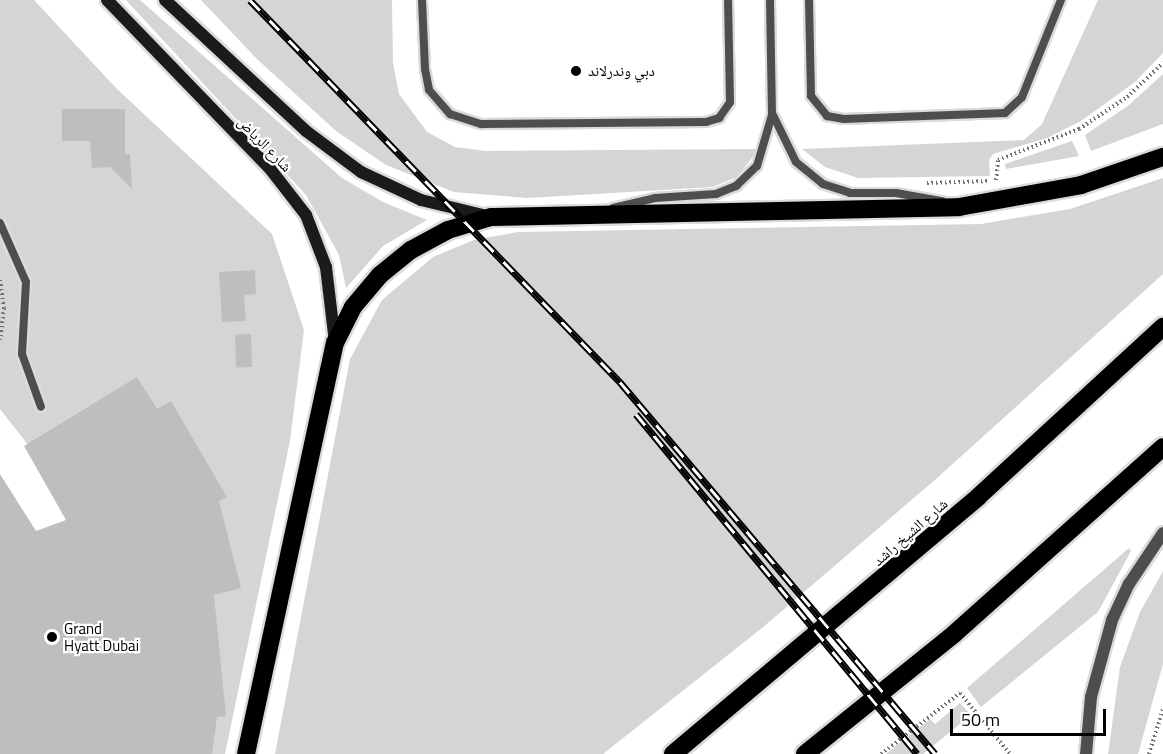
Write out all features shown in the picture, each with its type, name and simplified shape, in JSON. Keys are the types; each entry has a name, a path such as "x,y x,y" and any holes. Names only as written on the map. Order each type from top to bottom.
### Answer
{"highway":[{"path":"246,754 335,343 353,307 388,269 411,250 448,230 491,217 959,207 1081,185 1163,157"},
{"name":"شارع الشيخ راشد","path":"673,754 979,496 1163,327"},
{"path":"805,754 954,634 1163,447"}],"main road":[{"name":"شارع الرياض","path":"107,0 271,170 306,215 326,267 335,343"},
{"path":"165,0 306,131 361,172 421,200 491,217"}],"street":[{"path":"1086,754 1091,696 1112,620 1129,584 1163,532"}],"lane":[{"path":"423,0 424,69 429,90 450,114 481,123 706,122 719,118 730,102 728,0"},
{"path":"602,213 637,201 705,196 736,186 761,158 772,115 770,0"},
{"path":"809,0 811,96 819,111 844,119 1005,113 1022,97 1061,0"},
{"path":"772,115 796,162 823,184 850,193 912,195 959,207"},
{"path":"0,224 26,282 22,354 40,407"}],"path":[{"path":"917,183 998,180 998,160 1079,129 1127,97 1163,63"},
{"path":"0,280 4,308 0,340"},
{"path":"881,754 960,693 1010,754"},
{"path":"1149,754 1163,709"}],"shaded area":[{"path":"0,0 34,0 116,88 272,234 304,330 290,441 225,754 126,754 126,632 39,459 0,409"},
{"path":"126,0 140,0 342,178 383,202 427,220 383,246 346,288 339,255 306,195"},
{"path":"201,0 392,0 393,63 399,94 427,132 455,147 486,151 759,149 737,177 713,187 527,198 454,192 386,165 336,131 257,59"},
{"path":"1098,0 1163,0 1163,53 1135,82 1081,121 1047,138 993,154 989,160 990,176 858,178 825,167 802,149 1024,140 1042,124"},
{"path":"1163,74 1163,124 1091,151 1085,135 1129,105"},
{"path":"1072,141 1079,156 1006,169 1005,164"},
{"path":"1163,178 1163,274 936,479 762,628 603,754 275,754 350,359 382,300 433,257 474,240 518,232 981,224 1070,209"},
{"path":"1129,548 1131,551 1098,612 981,707 967,688"},
{"path":"1163,571 1163,664 1138,754 1108,754 1120,667 1140,612"},
{"path":"960,703 971,715 923,754 886,754 930,719 935,724"}],"building":[{"path":"62,109 125,109 125,154 130,154 132,189 110,167 92,168 90,141 62,141"},
{"path":"255,270 256,294 244,295 246,321 222,322 219,272"},
{"path":"251,334 252,367 236,368 235,335"},
{"path":"137,377 157,409 171,401 227,497 219,501 241,588 214,595 226,716 217,717 212,754 0,754 0,474 36,531 66,520 24,446"}],"railway":[{"path":"250,0 620,382 935,754"},
{"path":"636,414 917,754"}],"place":[{"name":"دبي وندرلاند","path":"576,71"},
{"name":"Grand Hyatt Dubai","path":"52,637"}]}
